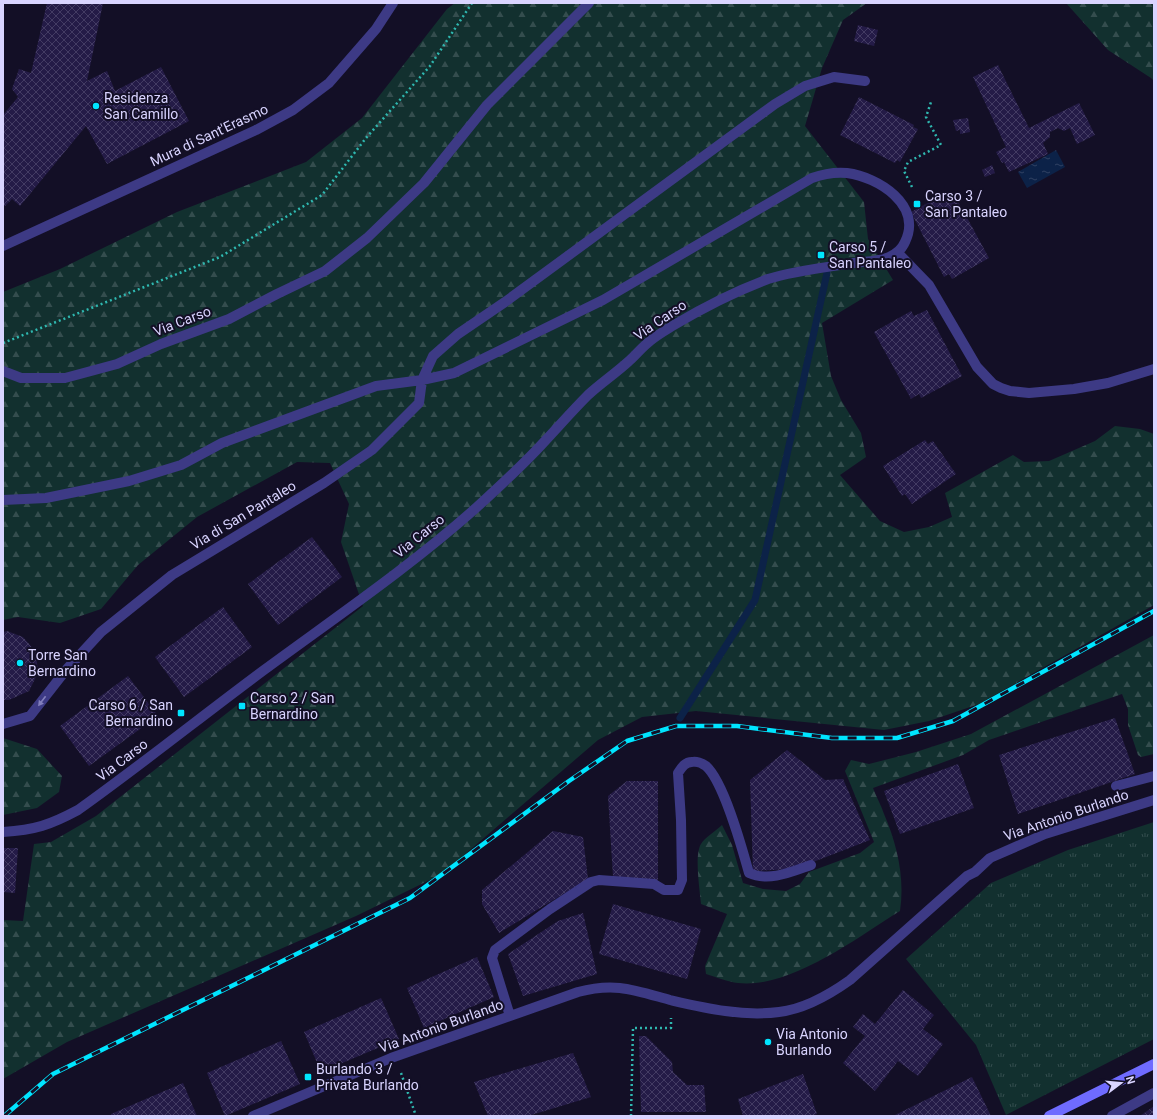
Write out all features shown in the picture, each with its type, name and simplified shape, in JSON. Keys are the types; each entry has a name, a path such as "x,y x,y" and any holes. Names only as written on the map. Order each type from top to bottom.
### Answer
{"main road":[{"path":"1049,1116 1154,1064"}],"street":[{"name":"Mura di Sant'Erasmo","path":"3,246 256,130 293,110 329,83 376,29 393,3"},
{"name":"Via Carso","path":"3,371 21,378 65,378 117,364 160,344 229,319 325,271 367,238 424,183 487,105 589,3"},
{"path":"422,380 433,356 458,334 537,279 775,104 805,86 834,77 865,81"},
{"path":"3,500 46,498 129,481 181,465 222,444 376,386 422,380 454,373 603,300 806,182 821,175 846,173 858,176 881,185 895,196 906,210 909,222 907,239 897,252 929,285 976,367 989,380 1001,388 1010,391 1029,393 1074,389 1108,383 1154,369"},
{"name":"Via Carso","path":"3,832 35,829 55,822 78,810 214,707 383,583 477,507 543,443 589,394 630,360 648,342 675,324 716,301 770,278 810,270 874,261 891,256 897,252"},
{"name":"Via di San Pantaleo","path":"3,724 30,716 66,670 101,632 172,575 324,482 372,450 418,403 422,380"},
{"path":"510,1016 492,958 495,950 550,908 591,882 599,880 654,884 664,890 678,890 682,880 681,820 678,773 682,766 689,762 705,764 717,781 738,835 749,873 756,876 777,876 811,865"},
{"name":"Via Antonio Burlando","path":"1116,786 1154,776"},
{"name":"Via Antonio Burlando","path":"253,1116 395,1056 578,992 605,987 626,988 705,1008 763,1014 780,1012 818,1000 829,995 850,980 967,876 975,872 990,858 1045,834 1154,800"},
{"path":"1112,1116 1154,1093"}],"path":[{"path":"3,343 220,257 322,195 366,138 430,66 472,3"},
{"path":"904,172 908,162 941,145 926,117 932,102"},
{"path":"631,1116 633,1028 671,1028 671,1000"},
{"path":"395,1056 416,1116"}],"green space":[{"path":"455,3 867,3 843,20 822,68 805,126 864,202 868,239 893,280 822,323 831,376 841,400 861,433 866,457 840,475 880,521 904,532 929,527 952,517 945,493 1013,455 1024,462 1049,461 1095,441 1115,426 1140,429 1154,434 1154,605 979,704 929,721 884,730 696,711 642,717 598,740 442,874 356,916 67,1042 3,1079 3,920 23,921 34,844 51,842 96,816 363,606 341,542 349,504 330,463 297,462 197,517 138,565 101,609 60,623 18,617 3,620 3,292 60,269 177,212 306,162 362,118 447,9"},
{"path":"1066,3 1154,3 1154,81 1108,50"},
{"path":"1154,635 1154,754 1141,757 1138,755 1128,725 1128,709 1122,694 989,740 963,755 873,788 889,825 899,861 901,874 900,911 823,959 801,970 779,978 758,983 738,983 726,981 706,974 705,966 727,914 701,904 698,856 701,844 722,825 732,845 743,883 763,889 786,891 800,884 809,872 860,853 874,842 845,771 851,760 869,764 916,752 971,734"},
{"path":"3,738 37,749 62,776 59,792 37,808 3,815"},
{"path":"1154,822 1154,1039 1006,1115 976,1045 906,959 991,883 1068,850"}],"water":[{"path":"1056,150 1065,167 1027,188 1018,172"}],"building":[{"name":"Residenza San Camillo","path":"47,3 103,3 87,81 107,71 115,91 161,67 189,121 107,164 86,126 20,206 12,199 5,206 3,205 3,115 18,97 12,89 19,69 31,73"},
{"path":"858,25 878,30 874,46 854,41"},
{"path":"998,65 1029,128 1079,103 1095,135 1077,144 1070,128 1064,131 1058,128 1050,132 1050,137 1043,143 1048,154 1009,172 1004,162 1002,163 996,152 1006,147 973,77"},
{"path":"859,97 914,125 913,127 918,129 900,162 897,160 895,163 840,135"},
{"path":"968,118 970,132 960,134 960,130 956,131 953,120"},
{"path":"992,165 995,173 985,177 982,170"},
{"path":"953,192 989,258 952,279 949,274 944,277 911,212 943,195 944,197"},
{"path":"927,310 962,376 921,398 919,394 911,399 874,332 911,311 914,316"},
{"path":"925,440 928,444 933,441 956,474 912,504 905,494 902,496 883,466"},
{"path":"312,537 342,577 278,625 248,584"},
{"path":"223,607 252,647 184,697 155,657"},
{"name":"Torre San Bernardino","path":"7,631 23,637 36,652 38,673 29,691 9,700 3,700 3,632"},
{"path":"128,676 158,716 89,766 60,726"},
{"path":"1115,718 1135,774 1018,814 999,755"},
{"path":"787,750 825,780 843,779 870,840 795,869 753,871 750,780"},
{"path":"958,764 974,808 900,834 884,791"},
{"path":"627,781 658,781 658,883 613,877 608,796"},
{"path":"553,831 583,837 588,879 499,933 482,904 482,890"},
{"path":"3,848 18,848 15,893 3,892"},
{"path":"613,904 701,929 687,979 599,954"},
{"path":"583,913 597,974 523,996 508,954 558,921"},
{"path":"477,957 494,997 424,1028 407,988"},
{"path":"903,990 934,1015 923,1029 943,1044 918,1076 898,1061 875,1091 843,1063 865,1036 853,1027 863,1014 875,1024"},
{"path":"381,998 399,1039 321,1072 304,1032"},
{"path":"639,1036 646,1036 672,1062 673,1072 687,1085 704,1085 706,1112 641,1112"},
{"path":"281,1041 300,1084 225,1116 207,1073"},
{"path":"573,1053 591,1097 528,1116 488,1116 474,1082"},
{"path":"803,1074 817,1114 811,1116 743,1116 738,1099"},
{"path":"972,1077 991,1116 893,1116"},
{"path":"183,1083 197,1116 111,1116 111,1114"},
{"path":"1154,1106 1154,1116 1140,1116"}],"waterway":[{"path":"680,718 755,600 827,273"}],"railway":[{"path":"4,1116 53,1074 410,898 569,781 627,741 676,726 737,726 832,738 897,738 953,721 1154,611"}],"place":[{"name":"Residenza San Camillo","path":"96,106"},
{"name":"Carso 3 / San Pantaleo","path":"917,204"},
{"name":"Carso 5 / San Pantaleo","path":"821,255"},
{"name":"Torre San Bernardino","path":"20,663"},
{"name":"Carso 2 / San Bernardino","path":"242,706"},
{"name":"Carso 6 / San Bernardino","path":"181,713"},
{"name":"Via Antonio Burlando","path":"768,1042"},
{"name":"Burlando 3 / Privata Burlando","path":"308,1077"}]}
